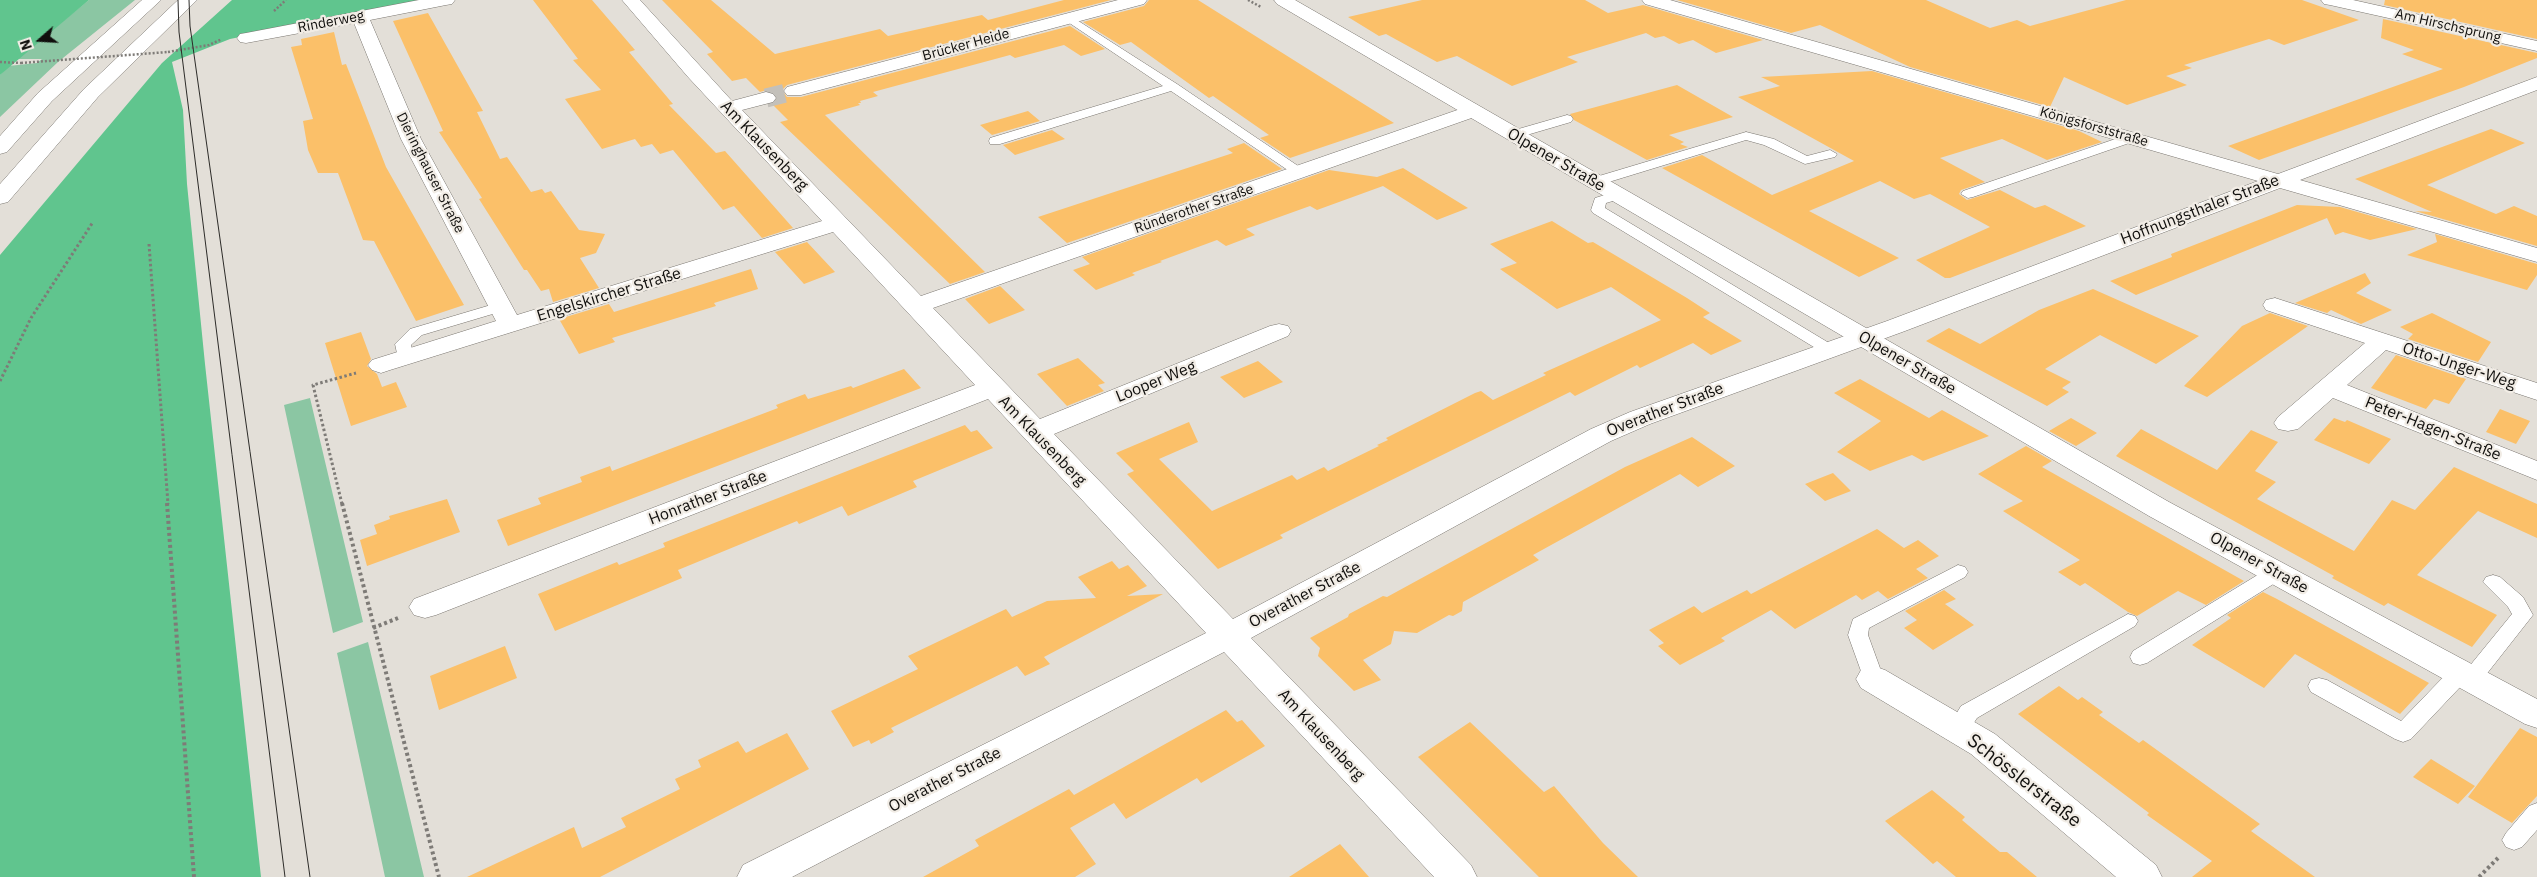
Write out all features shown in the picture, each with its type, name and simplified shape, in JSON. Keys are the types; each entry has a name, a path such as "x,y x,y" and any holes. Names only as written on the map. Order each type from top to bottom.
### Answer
{"main road":[{"path":"0,148 45,97 152,0"},
{"path":"0,197 91,93 188,0"},
{"name":"Rinderweg","path":"246,38 446,0"},
{"name":"Am Klausenberg","path":"631,0 665,41 992,388 1458,877"},
{"name":"Brücker Heide","path":"794,91 1138,0"},
{"name":"Olpener Straße","path":"1283,0 2159,509 2537,715"},
{"name":"Königsforststraße","path":"1651,0 2537,255"},
{"name":"Am Hirschsprung","path":"2330,0 2537,46"},
{"name":"Dieringhauser Straße","path":"360,17 411,139 506,316"},
{"name":"Hoffnungsthaler Straße","path":"1864,338 2537,83"},
{"path":"728,108 766,98"},
{"name":"Ründerother Straße","path":"915,306 1473,111"},
{"name":"Engelskircher Straße","path":"380,365 406,358 506,316 838,223"},
{"name":"Otto-Unger-Weg","path":"2275,306 2537,392"},
{"name":"Looper Weg","path":"1034,432 1278,331"},
{"name":"Overather Straße","path":"756,877 1228,636 1601,435 1640,418 1828,349 1864,338"},
{"name":"Otto-Unger-Weg","path":"2288,423 2382,341"},
{"name":"Peter-Hagen-Straße","path":"2329,387 2537,471"},
{"name":"Honrather Straße","path":"425,607 992,388"},
{"name":"Schösslerstraße","path":"1873,678 1984,744 2143,877"}],"lane":[{"path":"1070,18 1300,172"},
{"path":"995,140 1173,87"},
{"path":"1513,135 1567,118"},
{"path":"1594,182 1746,136 1769,142 1805,160 1830,154"},
{"path":"1968,194 2130,138"},
{"path":"1618,195 1600,201 1598,210 1828,349"},
{"path":"1873,678 1858,635 1860,624 1958,572"},
{"path":"2140,658 2276,573"},
{"path":"2318,686 2403,733 2466,676 2522,615 2516,602 2493,582"},
{"path":"1958,729 1969,712 2128,621"},
{"path":"2514,840 2537,813"}],"path":[{"path":"0,62 168,52"},
{"path":"0,381 31,318 93,222"},
{"path":"149,244 194,877"},
{"path":"380,365 313,385 373,628 439,877"}],"green space":[{"path":"0,0 89,0 0,75"},
{"path":"89,0 135,0 58,62 0,117 0,75 8,66 37,63 42,59 16,59"},
{"path":"232,0 424,0 230,39 172,62 183,110 187,184 205,364 261,877 0,877 0,255 162,63"},
{"path":"310,398 363,622 333,633 284,405"},
{"path":"368,642 424,877 385,877 337,653"}],"building":[{"path":"533,0 592,0 635,50 629,52 673,104 669,105 716,153 725,151 793,228 762,238 734,206 723,210 673,150 660,154 652,144 641,147 635,139 602,149 565,99 601,90 573,60 578,59"},
{"path":"662,0 711,0 775,54 880,29 888,36 982,15 988,20 1064,0 1111,0 787,85 782,90 787,97 801,97 1070,26 1105,49 1081,56 1064,45 1015,58 1010,55 873,92 878,96 860,101 861,103 858,103 860,105 825,115 985,272 950,284 780,122 788,120 772,104 778,98 774,93 767,90 760,92 746,78 732,81 707,54 713,52"},
{"path":"1149,0 1198,0 1394,123 1290,158 1260,138 1269,135 1213,96 1209,98 1131,42 1120,45 1083,22 1144,6"},
{"path":"1422,0 1585,0 1608,13 1643,5 1763,40 1716,53 1693,40 1679,44 1664,36 1655,38 1646,33 1567,57 1578,62 1512,86 1457,56 1437,62 1386,34 1379,36 1348,17"},
{"path":"1677,0 1926,0 1990,28 2017,20 2030,26 2126,0 2302,0 2359,20 2284,45 2269,39 2184,65 2192,68 2166,76 2187,85 2127,105 2064,77 2050,107 1910,67 1820,25 1791,33"},
{"path":"2385,0 2537,0 2537,39 2384,5"},
{"path":"428,13 483,111 477,112 500,159 507,157 531,192 542,189 545,193 551,191 579,230 605,234 596,253 580,258 599,288 553,302 549,289 541,291 527,270 524,270 479,199 482,198 439,132 443,131 393,21"},
{"path":"2383,19 2537,53 2537,58 2464,87 2259,160 2228,146 2443,69 2402,54 2414,50 2381,38"},
{"path":"334,32 342,65 346,64 386,167 464,305 416,321 374,241 363,240 338,173 318,173 308,150 303,121 313,119 291,47 302,45 301,39"},
{"path":"1872,71 2079,131 2102,142 2047,160 2002,139 1940,158 1985,182 1961,190 1959,194 1967,200 2000,190 2035,208 2045,205 2086,226 1950,278 1945,278 1916,260 1990,227 1930,194 1914,199 1880,181 1809,211 1899,258 1859,277 1662,168 1702,155 1772,195 1854,161 1738,97 1780,86 1761,77"},
{"path":"1677,85 1733,117 1669,135 1684,142 1680,144 1688,147 1647,160 1574,120 1570,114"},
{"path":"1028,111 1040,121 992,135 980,125"},
{"path":"2491,129 2525,143 2427,185 2496,214 2514,206 2537,216 2537,246 2415,211 2432,212 2355,179"},
{"path":"1052,130 1065,139 1015,155 1003,145"},
{"path":"1244,143 1282,169 1067,243 1038,217 1233,153 1227,149"},
{"path":"1403,168 1468,208 1437,220 1383,186 1317,210 1310,206 1246,229 1255,235 1226,246 1217,240 1160,261 1162,262 1132,273 1135,275 1096,290 1073,270 1090,264 1082,257 1329,170 1377,177"},
{"path":"2297,205 2340,207 2417,229 2370,240 2343,232 2335,235 2327,218 2136,295 2110,281 2172,257 2171,254"},
{"path":"1552,221 1588,243 1593,242 1687,298 1710,313 1703,317 1742,341 1711,355 1693,343 1640,368 1637,365 1575,396 1570,392 1280,535 1283,538 1218,569 1127,474 1134,471 1116,453 1189,422 1198,442 1159,459 1212,511 1292,475 1297,480 1324,467 1328,471 1379,446 1377,445 1388,440 1386,438 1475,393 1481,391 1493,400 1546,375 1543,373 1661,320 1611,287 1557,309 1500,269 1517,263 1490,244"},
{"path":"2435,234 2537,264 2537,275 2527,290 2407,255 2437,242"},
{"path":"807,242 835,272 804,284 775,252"},
{"path":"751,269 758,289 714,303 716,306 612,338 615,342 579,354 559,319 609,304 614,312"},
{"path":"2365,273 2371,283 2356,293 2392,310 2361,324 2331,310 2327,313 2295,303"},
{"path":"1000,286 1025,310 989,324 965,299"},
{"path":"2093,289 2199,336 2156,364 2100,335 2045,369 2071,382 2062,388 2069,392 2047,406 1926,341 1949,328 1980,344 2039,310"},
{"path":"2270,313 2308,326 2207,397 2184,386 2242,326"},
{"path":"2432,313 2491,342 2478,362 2408,339 2413,334 2400,327"},
{"path":"361,332 371,359 367,366 377,374 382,387 396,382 407,407 351,426 325,343"},
{"path":"2396,355 2466,379 2449,404 2434,399 2426,409 2371,388"},
{"path":"1078,358 1105,383 1098,385 1104,391 1067,406 1037,374"},
{"path":"1258,361 1283,382 1244,398 1220,377"},
{"path":"904,369 921,388 508,546 497,520 541,504 538,498 582,482 580,477 610,466 612,471 778,408 776,405 805,394 808,399 851,386 853,388"},
{"path":"1860,379 1929,418 1942,410 1989,436 1923,461 1912,455 1870,471 1837,452 1881,421 1834,393"},
{"path":"2500,409 2530,421 2516,444 2486,432"},
{"path":"2071,418 2097,433 2076,446 2049,431"},
{"path":"2334,418 2345,422 2347,420 2391,439 2369,464 2314,440"},
{"path":"965,425 971,432 977,430 993,448 913,481 917,487 848,516 842,506 799,524 797,521 678,570 682,578 555,631 538,594 617,562 619,565 665,547 663,543"},
{"path":"2141,429 2217,470 2251,430 2278,442 2255,471 2276,482 2257,499 2354,551 2392,500 2415,510 2454,467 2537,504 2537,538 2478,511 2417,575 2497,615 2472,647 2388,603 2384,606 2332,578 2334,576 2116,456"},
{"path":"1692,437 1735,466 1698,487 1680,474 1533,555 1539,560 1463,602 1462,611 1453,616 1449,615 1417,633 1394,631 1391,644 1363,660 1381,680 1354,691 1318,656 1320,648 1310,638 1348,617 1349,614 1383,596 1387,597 1625,467"},
{"path":"2026,446 2052,461 2042,467 2244,581 2206,605 2178,591 2137,616 2085,583 2080,586 2058,572 2080,560 2003,511 2023,501 1978,474"},
{"path":"1833,473 1851,491 1825,501 1805,484"},
{"path":"447,499 460,532 367,566 360,540 377,534 374,525 390,519 389,516"},
{"path":"1877,529 1904,548 1918,540 1939,556 1916,569 1928,578 1888,599 1878,591 1862,600 1856,595 1795,629 1771,610 1721,638 1725,641 1680,665 1658,646 1664,643 1649,630 1694,606 1702,613 1747,590 1751,594"},
{"path":"1112,561 1119,569 1128,565 1147,586 1127,596 1163,594 1044,657 1050,664 1025,676 1017,666 891,728 894,732 871,744 869,740 853,747 831,711 918,669 908,656 1006,609 1012,617 1047,601 1096,598 1078,577"},
{"path":"1944,590 1956,599 1945,604 1974,625 1933,650 1904,628 1917,620 1905,611"},
{"path":"2263,592 2429,683 2400,714 2295,654 2264,688 2192,645 2231,618 2227,615"},
{"path":"505,646 517,678 439,710 430,676"},
{"path":"2059,686 2078,700 2082,697 2103,712 2099,715 2139,743 2143,740 2260,824 2251,831 2315,877 2192,877 2212,861 2147,815 2149,813 2018,714"},
{"path":"1226,710 1237,722 1242,720 1265,746 1201,783 1197,778 1126,819 1114,803 1070,828 1096,864 1075,877 923,877 979,846 975,840 1069,789 1074,795"},
{"path":"1470,722 1544,792 1554,786 1603,843 1638,877 1539,877 1418,757"},
{"path":"2520,728 2537,737 2537,796 2512,823 2468,797"},
{"path":"787,733 809,769 600,877 467,877 574,827 582,848 626,827 621,818 680,789 675,779 701,767 698,760 738,741 746,753"},
{"path":"2431,759 2475,786 2458,804 2413,777"},
{"path":"1932,790 1965,817 1962,820 2000,852 2007,852 2037,877 1956,877 1937,861 1933,864 1885,821"},
{"path":"1340,844 1369,877 1289,877"}],"tunnel":[{"path":"766,98 794,91"}],"tram line":[{"path":"178,0 179,32 285,877"},
{"path":"189,0 190,26 310,877"}]}
